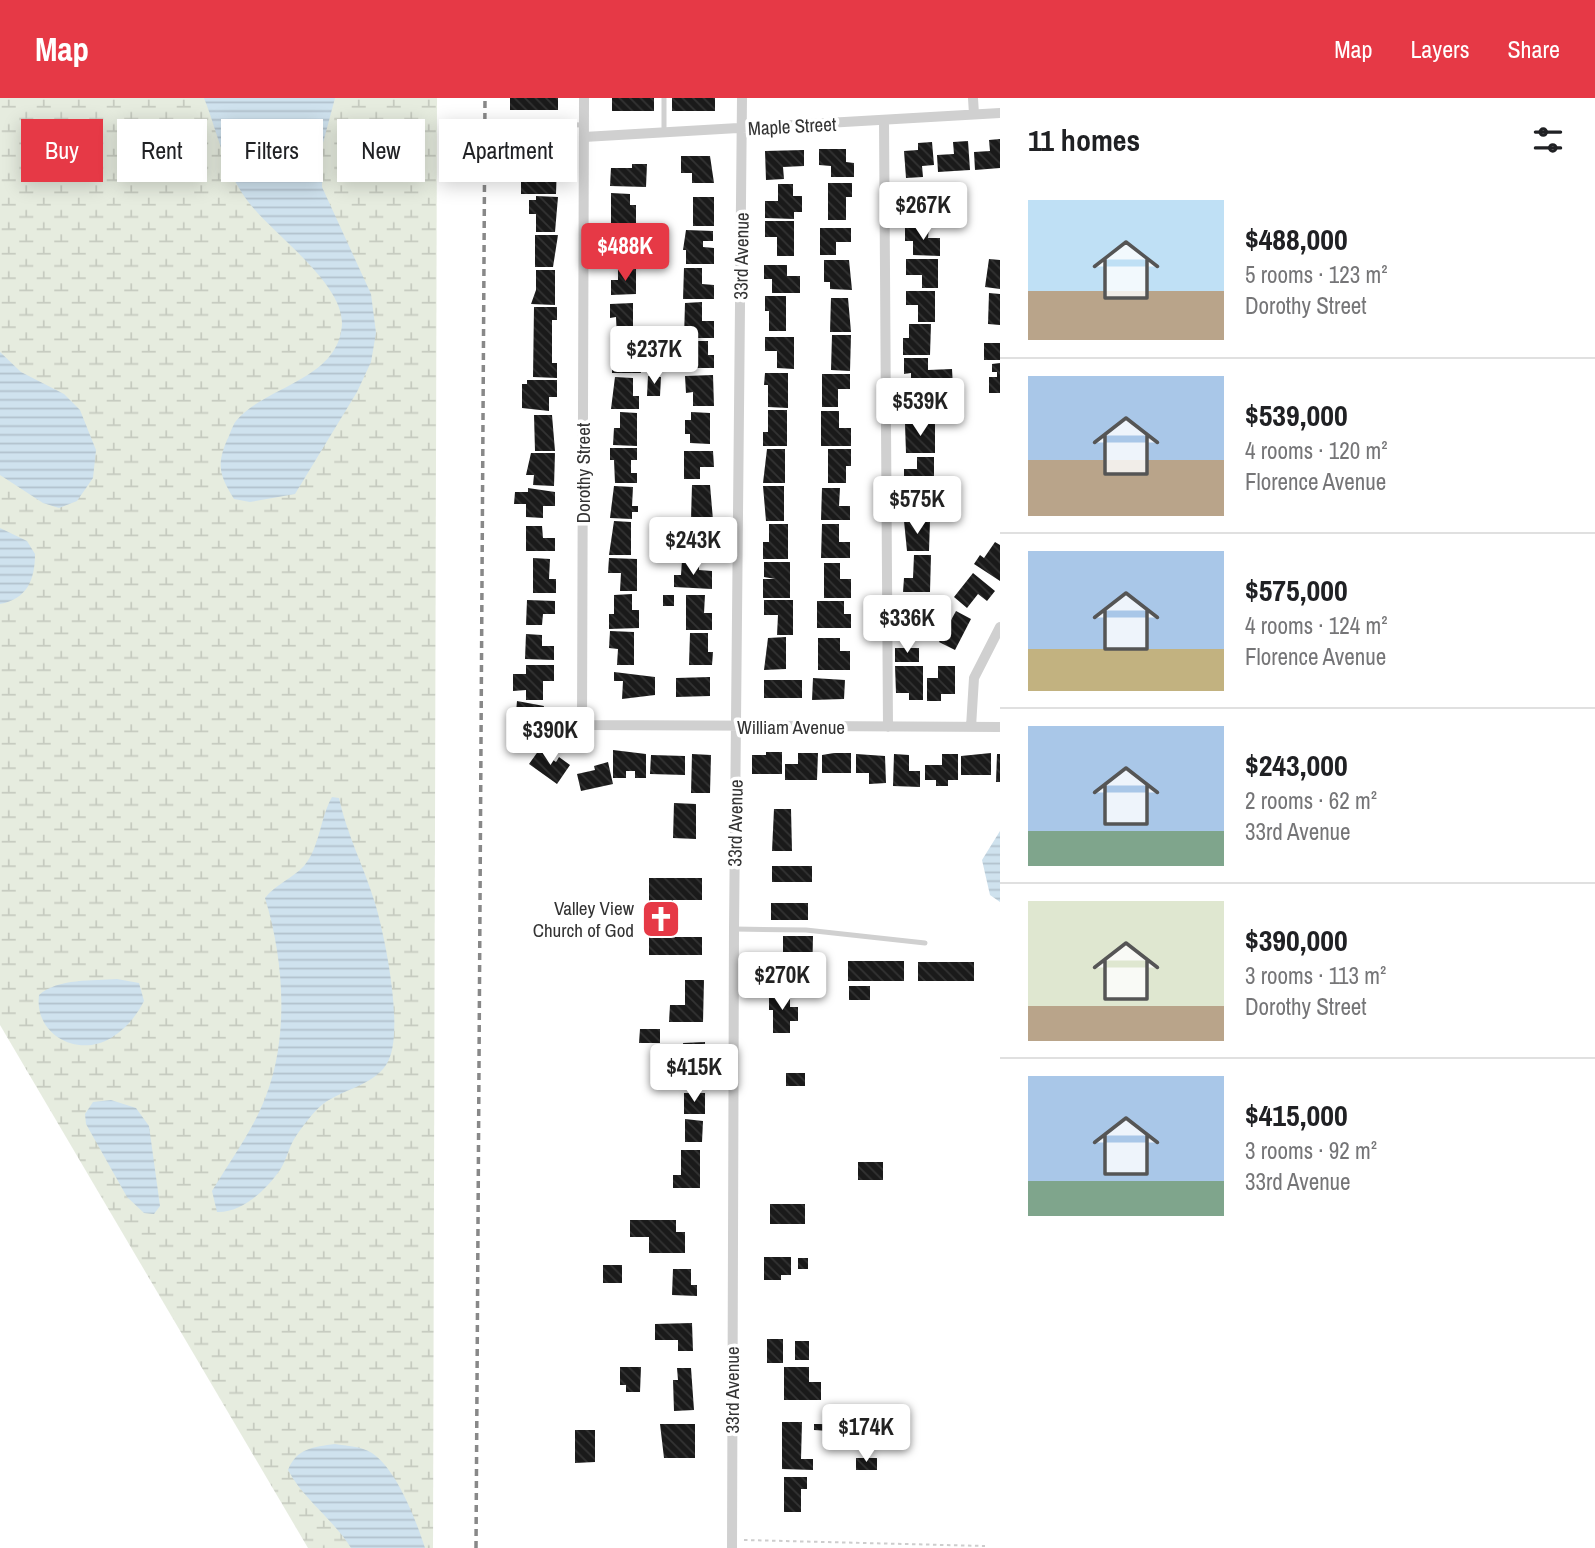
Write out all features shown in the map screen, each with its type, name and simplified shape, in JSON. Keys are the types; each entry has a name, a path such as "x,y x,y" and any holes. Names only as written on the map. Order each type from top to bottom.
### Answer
{"street":[{"name":"Dorothy Street","path":"582,725 584,98"},
{"name":"33rd Avenue","path":"732,1544 734,929 742,98"},
{"path":"973,98 974,114"},
{"name":"Maple Street","path":"584,137 1000,113"},
{"path":"884,120 888,727"},
{"path":"971,727 974,678 1000,627"},
{"name":"William Avenue","path":"582,725 1000,727"}],"lane":[{"path":"664,98 664,133"},
{"path":"577,125 584,125"},
{"path":"734,929 806,930 925,943"}],"path":[{"path":"732,1544 985,1546"}],"green space":[{"path":"0,98 437,98 433,1548 308,1548 0,1025"}],"water":[{"path":"204,98 335,98 323,143 323,119 221,119 221,146"},
{"path":"236,182 322,182 322,187 371,294 376,333 371,362 357,392 295,494 250,502 234,499 221,471 221,457 233,425 249,409 315,370 328,358 338,343 342,324 339,308 320,276 241,192"},
{"path":"0,352 21,372 64,394 80,410 96,450 93,478 77,501 59,508 43,503 0,475"},
{"path":"0,528 27,541 35,554 28,587 17,598 0,604"},
{"path":"332,797 339,798 379,918 392,986 392,1051 386,1065 373,1078 331,1099 316,1111 294,1140 280,1170 261,1192 235,1209 217,1212 212,1191 256,1119 277,1058 280,976 272,923 265,898 304,866 317,841"},
{"path":"1000,831 1000,902 990,895 982,860"},
{"path":"117,979 139,983 144,1001 122,1030 111,1038 98,1044 72,1044 61,1039 43,1021 39,1009 39,995 47,990 76,981"},
{"path":"111,1100 136,1108 149,1126 160,1206 154,1214 144,1213 127,1197 86,1124 85,1114 93,1102"},
{"path":"335,1444 372,1453 390,1471 404,1496 425,1548 351,1548 302,1491 288,1470 301,1453"}],"building":[{"path":"510,98 558,98 558,110 510,110"},
{"path":"612,98 654,98 654,111 612,111"},
{"path":"672,98 715,98 715,111 672,111"},
{"path":"1000,139 1000,168 975,170 974,152 990,151 989,140"},
{"path":"968,141 970,170 938,172 937,155 954,154 953,142"},
{"path":"932,142 934,165 922,166 923,177 906,178 904,151 918,150 918,143"},
{"path":"819,149 846,149 846,162 854,163 854,177 831,177 831,166 819,165"},
{"path":"804,150 804,166 783,167 784,179 766,180 765,151"},
{"path":"681,156 710,156 714,183 692,183 692,173 681,173"},
{"path":"632,164 647,164 646,187 610,186 611,168 632,168"},
{"path":"521,182 556,182 556,194 521,194"},
{"path":"828,183 852,183 852,197 846,197 846,220 828,220"},
{"path":"778,184 793,184 793,196 802,196 802,212 794,212 794,219 765,218 765,201 778,201"},
{"path":"907,191 936,191 935,223 918,222 918,205 907,205"},
{"path":"611,193 630,194 630,205 636,205 636,227 611,226"},
{"path":"536,196 558,197 555,232 536,232 536,214 529,214 529,200 536,200"},
{"path":"693,197 714,197 714,226 693,226"},
{"path":"765,221 794,221 794,256 777,256 777,237 765,237"},
{"path":"905,227 929,228 928,238 940,238 940,256 913,255 913,241 905,241"},
{"path":"820,228 851,228 851,242 836,242 836,255 820,255"},
{"path":"620,229 636,229 635,264 611,263 611,248 620,248"},
{"path":"686,230 713,231 713,241 703,241 703,247 714,248 714,264 686,264 686,250 683,250"},
{"path":"535,235 558,235 553,267 535,267"},
{"path":"906,259 938,259 938,288 922,288 922,275 906,275"},
{"path":"989,259 1000,260 1000,289 985,287"},
{"path":"824,260 849,260 852,290 830,289 830,282 824,282"},
{"path":"764,265 787,265 787,276 800,276 800,293 772,293 772,279 764,279"},
{"path":"684,268 702,268 702,284 714,285 714,299 683,299"},
{"path":"636,269 636,294 611,295 611,280 618,280 618,270"},
{"path":"536,270 555,270 555,305 531,304 536,290"},
{"path":"906,291 935,291 935,322 918,322 918,305 906,305"},
{"path":"989,293 1000,294 1000,325 988,324"},
{"path":"765,296 786,296 786,331 769,331 769,311 765,311"},
{"path":"831,298 848,298 851,332 830,332"},
{"path":"702,302 702,321 714,321 714,338 684,338 685,303"},
{"path":"633,303 633,339 617,339 616,317 610,318 610,304"},
{"path":"534,307 557,307 557,320 552,320 552,363 557,363 557,378 533,377"},
{"path":"909,324 931,324 930,355 903,355 903,338 909,338"},
{"path":"832,335 851,335 850,371 831,370"},
{"path":"765,337 794,337 794,369 777,368 777,351 765,351"},
{"path":"680,341 708,341 708,355 714,355 714,368 691,368 691,358 680,357"},
{"path":"625,342 639,342 640,356 648,356 648,365 640,365 641,373 612,373 612,357 625,356"},
{"path":"984,343 1000,343 1000,360 984,360"},
{"path":"904,358 928,358 928,370 952,369 953,387 911,388 911,373 904,374"},
{"path":"1000,363 1000,393 989,393 989,377 997,377 997,372 992,372 992,364"},
{"path":"765,373 788,373 788,408 768,407"},
{"path":"822,374 850,374 850,389 838,389 838,407 822,407"},
{"path":"713,375 714,406 693,406 693,392 686,393 685,376"},
{"path":"648,376 661,377 660,396 647,396"},
{"path":"615,377 633,378 633,396 639,396 639,409 611,409"},
{"path":"527,380 557,380 557,397 549,397 549,411 522,408 522,384 527,384"},
{"path":"917,390 935,391 934,421 905,421 905,406 917,407"},
{"path":"768,410 787,410 787,446 763,446 763,432 768,432"},
{"path":"821,411 839,411 839,428 851,428 851,446 821,446"},
{"path":"620,412 637,413 637,446 613,445 614,428 620,428"},
{"path":"691,412 710,413 710,444 690,443 690,434 685,434 685,420 691,420"},
{"path":"534,415 552,415 555,451 535,451"},
{"path":"905,424 935,424 935,453 906,453"},
{"path":"610,448 637,448 637,460 631,460 631,473 637,473 637,483 615,483 614,460 610,460"},
{"path":"767,449 785,449 785,483 763,483"},
{"path":"828,449 851,449 851,466 846,466 846,483 828,483"},
{"path":"684,451 713,451 714,467 700,467 700,479 684,479"},
{"path":"531,453 555,453 554,486 533,485 534,475 526,475"},
{"path":"917,457 934,457 934,487 904,486 904,469 917,469"},
{"path":"692,485 710,485 713,520 691,519"},
{"path":"614,486 633,487 632,506 638,506 638,512 632,512 632,519 610,518"},
{"path":"763,486 784,486 784,521 766,521"},
{"path":"528,488 555,492 555,506 543,506 543,518 526,517 526,504 514,504 515,492 528,492"},
{"path":"822,488 840,488 839,506 850,506 850,520 821,520"},
{"path":"904,489 934,489 934,518 917,518 917,503 904,503"},
{"path":"614,521 631,522 631,555 609,555"},
{"path":"904,521 930,521 929,551 907,551"},
{"path":"691,522 710,523 713,557 685,557 685,543 691,543"},
{"path":"769,524 788,524 788,559 763,559 763,542 769,542"},
{"path":"822,524 839,524 839,542 850,542 850,558 821,558"},
{"path":"526,526 542,526 543,538 555,538 555,551 526,551"},
{"path":"995,542 1000,545 1000,581 974,564 980,555 984,558"},
{"path":"914,555 931,555 930,592 903,592 904,578 913,578"},
{"path":"533,558 550,559 549,579 556,579 556,593 533,593"},
{"path":"609,558 637,559 637,591 620,591 621,573 608,573"},
{"path":"682,560 699,561 699,570 712,571 712,589 674,587 674,575 681,575"},
{"path":"764,562 790,562 790,598 763,598 763,579 775,579 764,577"},
{"path":"824,563 840,563 840,579 851,579 851,598 824,598"},
{"path":"973,573 995,591 987,601 978,594 967,608 954,597"},
{"path":"632,594 632,610 639,610 639,628 609,629 609,614 614,614 614,595"},
{"path":"663,595 674,595 674,606 663,606"},
{"path":"686,595 705,595 704,613 712,613 712,630 686,630"},
{"path":"904,595 922,596 921,635 903,635"},
{"path":"527,600 555,601 555,614 543,614 542,625 526,625"},
{"path":"764,600 793,600 793,635 777,635 778,615 764,615"},
{"path":"817,601 844,601 844,614 851,614 851,628 817,628"},
{"path":"956,611 971,619 955,650 939,642"},
{"path":"610,631 634,632 634,665 617,665 618,649 609,648"},
{"path":"690,633 708,633 708,652 713,652 712,665 689,665"},
{"path":"526,634 542,635 542,646 554,646 554,660 525,659"},
{"path":"786,637 786,669 764,670 768,638"},
{"path":"818,638 840,638 840,651 850,651 850,670 818,670"},
{"path":"895,648 919,648 919,662 895,662"},
{"path":"526,665 554,665 554,681 543,681 543,700 526,700 526,690 513,691 513,674 526,674"},
{"path":"895,666 923,666 923,700 909,700 909,693 896,693"},
{"path":"938,666 955,666 955,694 941,694 941,701 927,701 927,678 938,678"},
{"path":"614,672 655,677 655,695 622,699 623,681 614,681"},
{"path":"710,677 710,696 676,697 676,678"},
{"path":"813,678 845,680 844,699 812,700"},
{"path":"764,680 802,680 802,698 764,698"},
{"path":"517,701 544,706 541,720 536,719 532,740 514,736"},
{"path":"539,750 556,762 559,757 570,765 557,784 529,764"},
{"path":"613,750 646,754 646,778 635,778 635,771 626,771 626,778 613,778"},
{"path":"766,752 782,752 782,774 752,774 752,755 766,755"},
{"path":"798,753 818,753 817,780 785,780 785,764 798,764"},
{"path":"851,753 851,773 822,773 822,755"},
{"path":"991,753 991,775 961,775 961,756"},
{"path":"692,754 711,755 710,793 691,793"},
{"path":"856,754 885,756 886,783 869,784 869,773 856,773"},
{"path":"894,754 909,755 909,771 920,771 920,787 893,786"},
{"path":"942,754 958,754 958,780 948,780 948,786 936,786 936,780 925,780 925,765 942,765"},
{"path":"997,754 1000,754 1000,782 996,782"},
{"path":"651,755 685,756 685,775 650,774"},
{"path":"608,762 613,784 581,791 577,774 595,770 594,766"},
{"path":"674,803 696,804 696,839 673,838"},
{"path":"774,809 791,809 792,851 772,851"},
{"path":"772,866 812,866 812,882 772,882"},
{"name":"Valley View Church of God","path":"649,878 702,878 702,900 673,900 673,937 702,937 702,955 649,955"},
{"path":"771,903 808,903 808,920 771,920"},
{"path":"783,936 813,936 812,980 783,980"},
{"path":"848,961 904,961 904,981 848,981"},
{"path":"918,962 974,962 974,981 918,981"},
{"path":"685,980 704,980 703,1022 669,1022 670,1005 685,1005"},
{"path":"849,986 870,986 870,1000 849,1000"},
{"path":"769,992 790,992 790,1007 798,1007 798,1021 790,1021 790,1033 773,1033 773,1010 769,1010"},
{"path":"640,1029 660,1029 660,1043 639,1043"},
{"path":"705,1042 705,1063 676,1063 676,1056 683,1056 683,1043"},
{"path":"786,1073 805,1073 805,1086 786,1086"},
{"path":"684,1093 705,1093 705,1114 684,1114"},
{"path":"685,1119 703,1121 702,1142 685,1142"},
{"path":"681,1150 700,1150 700,1188 673,1188 673,1175 681,1175"},
{"path":"858,1162 883,1162 883,1180 858,1180"},
{"path":"770,1204 805,1204 805,1224 770,1224"},
{"path":"630,1220 676,1220 676,1232 685,1232 685,1253 649,1253 649,1237 630,1237"},
{"path":"764,1257 791,1257 791,1275 781,1275 781,1280 764,1280"},
{"path":"798,1258 808,1258 808,1269 798,1269"},
{"path":"603,1265 622,1265 622,1283 603,1283"},
{"path":"673,1269 691,1269 691,1285 697,1285 697,1296 672,1295"},
{"path":"692,1323 693,1351 678,1351 678,1340 655,1340 655,1324"},
{"path":"767,1339 783,1339 783,1363 767,1363"},
{"path":"795,1341 809,1341 809,1360 795,1360"},
{"path":"620,1367 641,1367 640,1392 626,1392 626,1385 620,1385"},
{"path":"784,1367 809,1367 809,1382 821,1382 821,1400 784,1400"},
{"path":"677,1368 691,1368 694,1410 674,1411 673,1380 678,1380"},
{"path":"782,1422 802,1422 801,1459 813,1459 813,1470 782,1469"},
{"path":"660,1424 695,1424 695,1458 664,1458"},
{"path":"814,1424 829,1424 829,1431 814,1430"},
{"path":"575,1430 595,1430 595,1462 575,1463"},
{"path":"856,1458 877,1458 877,1470 856,1470"},
{"path":"784,1477 807,1477 807,1489 801,1489 801,1512 784,1512"}],"railway":[{"path":"476,1548 485,98"}],"place":[{"name":"Valley View Church of God","path":"661,919"}]}
